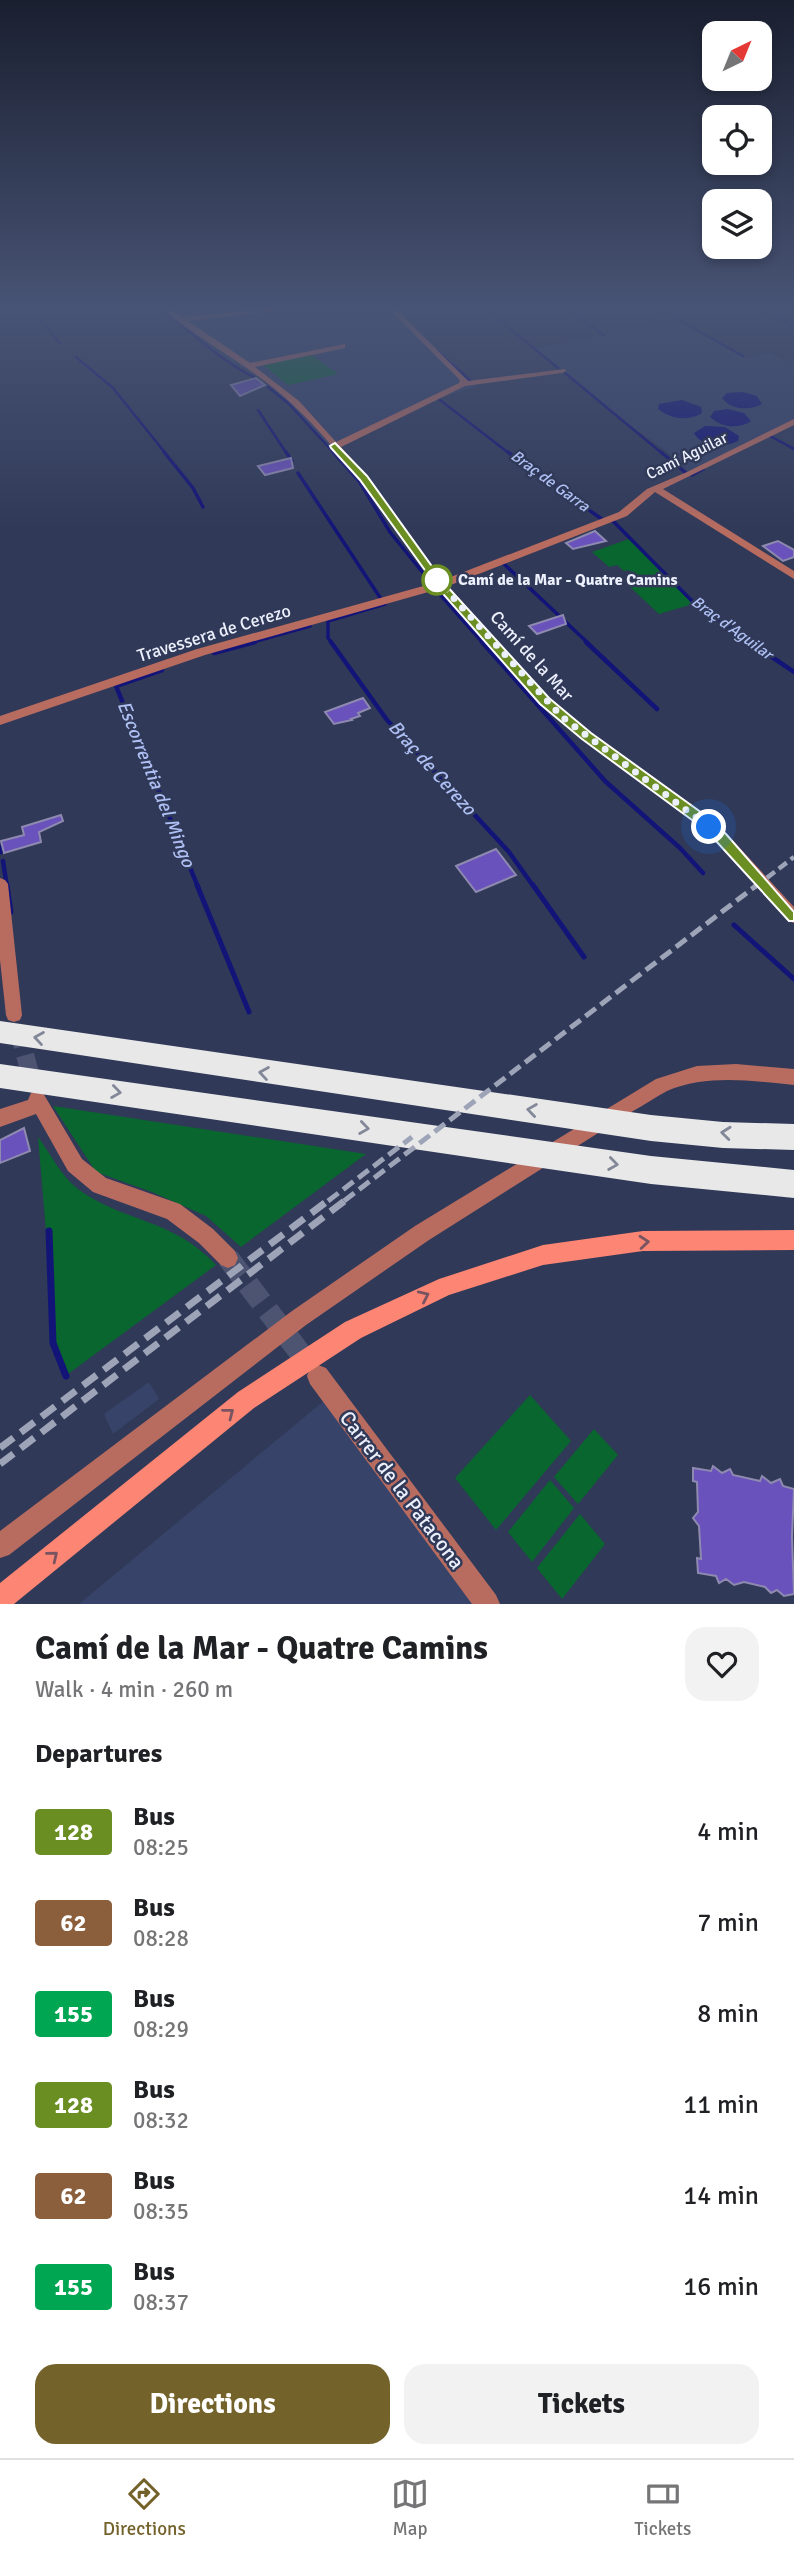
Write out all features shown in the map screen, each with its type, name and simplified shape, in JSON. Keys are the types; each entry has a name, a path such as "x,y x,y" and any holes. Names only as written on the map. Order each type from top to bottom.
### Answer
{"highway":[{"path":"6,1014 331,1083 649,1126 765,1137 794,1137"},
{"path":"0,1076 650,1170 794,1184"}],"main road":[{"path":"0,1599 246,1400 353,1330 446,1286 542,1255 643,1241 794,1240"}],"street":[{"name":"Camí de la Mar","path":"267,381 296,403 335,446 363,478 441,585 562,717 697,816 738,855 794,917"},
{"path":"335,446 463,384 487,381"},
{"name":"Camí Aguilar","path":"441,585 623,514 656,489 794,422"},
{"path":"656,489 794,576"},
{"name":"Travessera de Cerezo","path":"0,721 201,652 441,585"},
{"path":"0,884 6,1014"},
{"path":"0,1546 299,1318 422,1233 627,1104 662,1085 697,1074 736,1072 794,1077"},
{"path":"0,1118 38,1102 75,1165 100,1185 173,1211 206,1236 228,1258"},
{"name":"Carrer de la Patacona","path":"318,1376 487,1604"}],"shaded area":[{"path":"264,381 471,381 475,387 436,399 334,451"},
{"path":"576,381 794,381 794,419 688,472 666,451"},
{"path":"743,392 757,396 762,404 752,408 740,408 730,405 722,398 727,393"},
{"path":"682,400 701,407 702,413 691,418 680,418 658,409 659,404"},
{"path":"728,409 744,413 751,421 741,426 730,426 710,417 714,411"},
{"path":"705,426 725,427 739,436 738,441 720,445 707,444 694,433"},
{"path":"149,1382 159,1399 113,1434 104,1414"},
{"path":"337,1390 494,1604 79,1604"}],"green space":[{"path":"283,381 307,381 288,385"},
{"path":"629,539 693,604 659,614 630,587 642,583 629,570 624,571 617,565 609,567 592,552"},
{"path":"53,1106 366,1154 241,1247 206,1216 152,1192 96,1172"},
{"path":"38,1137 61,1171 78,1189 113,1209 183,1238 216,1265 64,1377 50,1343 46,1231"},
{"path":"530,1395 571,1441 496,1530 455,1478"},
{"path":"594,1429 618,1455 578,1504 554,1477"},
{"path":"550,1480 574,1508 532,1562 508,1532"},
{"path":"580,1514 605,1544 562,1599 537,1568"}],"building":[{"path":"260,381 265,385 240,396 231,385"},
{"path":"291,458 293,468 265,475 258,466"},
{"path":"595,531 606,541 573,549 566,543"},
{"path":"778,541 794,550 794,557 783,561 763,546"},
{"path":"563,615 566,624 537,634 529,626"},
{"path":"363,698 370,708 358,713 360,716 352,720 334,724 325,712"},
{"path":"61,815 63,821 39,832 41,842 4,853 1,841 24,835 22,827"},
{"path":"496,849 516,875 476,892 456,866"},
{"path":"24,1128 30,1151 0,1163 0,1140"},
{"path":"713,1466 722,1473 730,1469 733,1475 760,1481 762,1476 771,1483 780,1479 783,1486 794,1489 794,1594 784,1596 777,1590 771,1593 765,1587 744,1582 734,1585 726,1579 719,1583 716,1576 698,1573 697,1558 701,1559 699,1526 693,1518 698,1512 697,1482 693,1481 693,1468 711,1471"}],"waterway":[{"name":"Escorrentia del Mingo","path":"104,381 166,454"},
{"path":"575,381 663,454"},
{"path":"268,387 289,404 335,454"},
{"name":"Braç de Garra","path":"440,400 510,454"},
{"name":"Braç de Cerezo","path":"258,410 287,454"},
{"path":"770,436 794,449"},
{"name":"Escorrentia del Mingo","path":"164,452 193,488 203,507"},
{"name":"Braç de Cerezo","path":"286,452 292,461"},
{"path":"333,452 359,481 390,532 432,584"},
{"name":"Braç de Garra","path":"508,452 603,520 601,521"},
{"path":"661,452 686,473"},
{"path":"692,475 703,469"},
{"name":"Braç de Cerezo","path":"298,473 381,599"},
{"name":"Braç d'Aguilar","path":"613,521 695,604 752,643"},
{"name":"Braç de Garra","path":"504,564 588,643"},
{"path":"437,591 483,643"},
{"name":"Braç de Cerezo","path":"332,643 328,638 328,621 385,604"},
{"path":"249,643 310,626"},
{"name":"Escorrentia del Mingo","path":"214,653 255,642"},
{"name":"Braç de Cerezo","path":"331,642 387,720 509,852 534,887"},
{"path":"482,642 605,781 680,848 703,873"},
{"name":"Braç de Garra","path":"586,642 657,709"},
{"name":"Braç d'Aguilar","path":"750,642 794,672"},
{"name":"Escorrentia del Mingo","path":"162,670 116,686 198,887"},
{"path":"0,847 1,852"},
{"path":"3,861 7,887"},
{"path":"7,885 11,912"},
{"name":"Escorrentia del Mingo","path":"197,885 249,1012"},
{"name":"Braç de Cerezo","path":"533,885 584,957"},
{"path":"734,925 794,979"},
{"path":"49,1231 53,1343 66,1376"}],"tunnel":[{"path":"18,1029 33,1084"},
{"path":"228,1258 310,1366"}],"railway":[{"path":"755,887 794,857"},
{"path":"344,1201 757,885"},
{"path":"328,1201 412,1137"},
{"path":"0,1448 330,1199"},
{"path":"0,1464 347,1199"}],"bus line":[{"name":"128","path":"335,446 363,478 441,585 544,701 586,736 697,816 721,837 794,917"}],"place":[{"name":"Camí de la Mar - Quatre Camins","path":"437,580"}],"route":[{"path":"437,580 544,701 586,736 709,827"}]}
